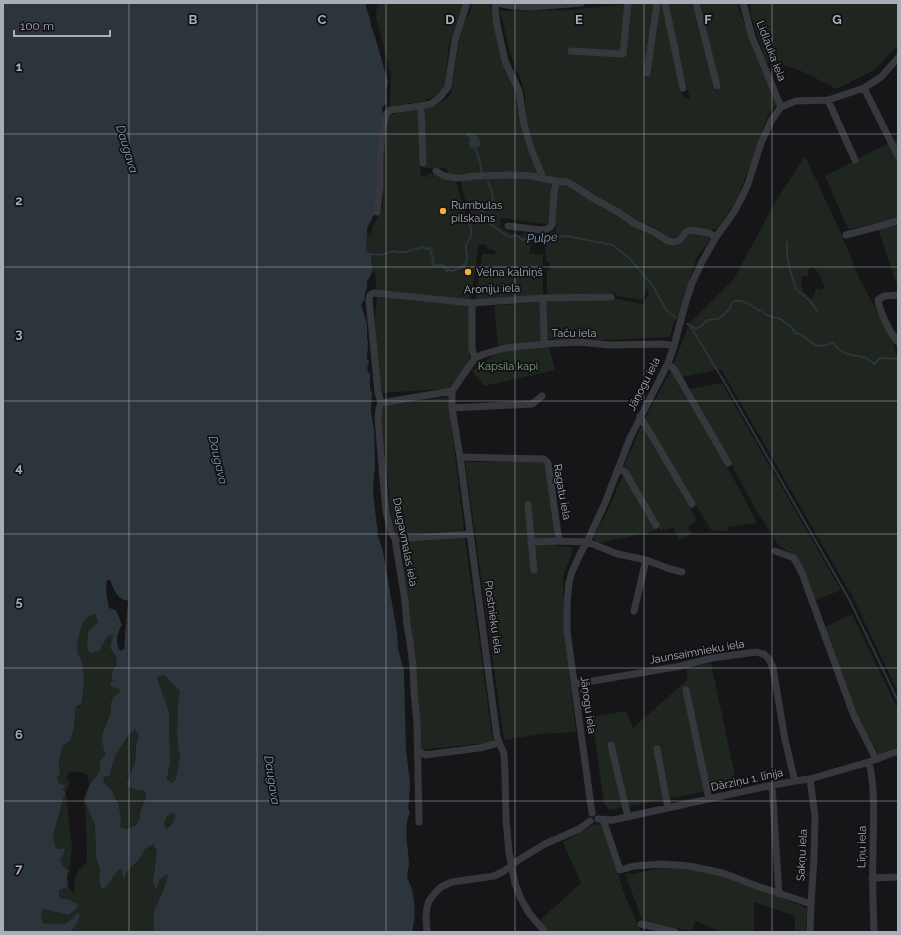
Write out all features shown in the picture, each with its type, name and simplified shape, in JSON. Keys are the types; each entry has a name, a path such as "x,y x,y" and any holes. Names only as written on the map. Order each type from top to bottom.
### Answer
{"street":[{"path":"377,212 380,185 380,155 383,126 386,115 390,110 431,104 440,98 448,87 455,40 468,3"},
{"path":"543,178 532,151 524,125 519,91 505,61 496,25 495,8 497,3 514,6 581,3"},
{"path":"571,51 623,54 628,3"},
{"path":"647,73 658,3"},
{"path":"665,3 683,88"},
{"path":"696,3 717,86"},
{"name":"Lidlauka iela","path":"743,3 752,37 781,107"},
{"path":"781,107 796,101 828,100 864,88 881,77 898,58"},
{"path":"864,88 898,156"},
{"path":"828,100 855,160"},
{"path":"421,106 423,163"},
{"name":"Jāņogu iela","path":"780,894 723,873 689,866 663,864 634,866 620,870 595,818 568,631 567,604 569,582 572,572 605,503 640,416 668,363 692,284 716,237 734,212 742,197 748,184 761,143 771,121 781,107"},
{"path":"436,171 444,176 458,178 511,175 531,176 567,182 634,223 654,232 668,241 674,242 680,240 686,232 691,230 709,233 716,237"},
{"path":"508,226 542,230 550,228 552,225 556,181"},
{"path":"846,235 898,221"},
{"name":"Aroniju iela","path":"374,293 472,303 543,298 611,297"},
{"name":"Daugavmalas iela","path":"374,293 370,295 369,300 378,392 381,403 378,418 386,511 391,532 395,539 410,642 417,723 419,822"},
{"path":"898,295 884,296 878,300 878,306 893,336 898,342"},
{"path":"543,298 544,344"},
{"path":"381,403 452,392 475,358 472,350 472,303"},
{"name":"Taču iela","path":"475,358 505,348 577,342 611,345 664,344 674,346"},
{"path":"668,363 674,369 728,463"},
{"name":"Plostnieku iela","path":"452,392 452,408 460,457 488,667 490,693 497,737 504,754 506,818 511,866 514,883 520,897 529,913 545,932"},
{"path":"452,408 532,404 542,396"},
{"path":"640,416 692,504"},
{"name":"Ragatu iela","path":"460,457 544,459 548,464 559,541"},
{"path":"619,469 625,472 656,525"},
{"path":"528,505 534,570"},
{"path":"395,539 470,534"},
{"path":"531,542 587,542 618,554 646,560 682,572"},
{"name":"Līņu iela","path":"775,550 794,558 802,573 854,716 873,761 872,777 874,794 872,878 874,932"},
{"path":"634,611 646,560"},
{"name":"Jaunsaimnieku iela","path":"575,684 681,666 712,658 756,652 764,654 769,659 773,668 785,740 795,781"},
{"path":"686,690 709,799"},
{"path":"418,751 425,755 479,748 499,743"},
{"path":"611,745 628,817"},
{"path":"657,750 668,808"},
{"name":"Dārziņu 1. līnija","path":"595,818 613,820 772,785 810,779 873,761 898,750"},
{"name":"Sakņu iela","path":"810,779 815,816 814,857 810,904 810,932"},
{"path":"772,785 780,894 810,904"},
{"path":"427,932 427,907 431,897 437,890 446,885 459,881 494,876 545,844 579,829 595,818"},
{"path":"872,878 898,877"},
{"path":"641,924 675,932"}],"green space":[{"path":"377,3 464,3 449,44 445,86 435,96 424,101 390,106 391,75 376,17"},
{"path":"472,3 491,3 490,5 502,56 517,95 539,175 491,172 456,174 448,173 446,168 424,168 425,108 443,101 451,94 460,37"},
{"path":"655,3 645,77 648,77 659,3 664,3 683,97 690,99 667,3 692,3 716,91 721,88 697,3 738,3 739,10 777,104 770,111 736,201 717,229 709,230 692,226 677,238 669,239 656,228 633,219 621,210 544,176 527,127 525,96 521,80 511,56 500,11 570,10 627,4 620,50 568,49 569,53 625,56 630,4"},
{"path":"750,3 898,3 898,45 874,70 837,89 801,71 785,65 766,62 751,16"},
{"path":"418,109 421,176 428,177 428,173 439,175 439,178 456,181 466,216 469,219 472,217 464,196 461,181 513,177 550,183 553,189 550,225 501,218 500,227 510,233 520,235 527,233 540,235 549,234 556,231 557,184 566,185 590,199 679,243 693,232 709,236 710,240 697,257 670,337 606,340 547,339 547,301 593,298 617,299 644,304 649,292 647,288 642,300 617,296 616,293 547,296 547,270 550,268 549,262 546,261 545,241 532,239 529,254 543,254 543,297 478,300 476,297 482,254 496,254 494,250 488,249 486,245 480,244 478,248 471,300 377,291 371,254 366,251 367,233 371,236 372,229 383,206 383,144 388,117 398,112"},
{"path":"898,138 898,218 848,229 825,176"},
{"path":"805,156 840,231 859,278 891,337 898,360 898,692 852,596 721,369 683,377 674,363 689,324 734,279 774,204","holes":["812,267 819,273 825,286 822,290 816,288 814,297 810,298 803,291 801,280 803,276 808,276 808,269"]},
{"path":"898,226 898,288 878,228"},
{"path":"377,297 468,306 469,363 448,389 379,393 373,341"},
{"path":"540,302 542,340 498,346 494,306"},
{"name":"Kapsila kapi","path":"549,347 555,370 484,386 472,371 484,361 500,352"},
{"path":"671,370 736,483 757,523 728,527 728,532 711,530 645,419"},
{"path":"722,383 841,590 814,601 796,556 779,546 756,510 690,389"},
{"path":"448,397 464,530 397,535 392,522 380,406"},
{"path":"642,425 697,520 688,526 691,534 679,540 673,528 660,531 624,466"},
{"path":"465,462 542,462 548,465 555,546 572,547 573,550 563,577 564,633 576,732 540,734 504,740"},
{"path":"624,473 658,530 598,544 593,538 610,506"},
{"path":"465,538 493,742 421,750 414,653 409,621 402,547 400,542"},
{"path":"95,614 98,622 88,632 87,647 106,638 110,634 113,635 110,648 116,656 117,663 113,669 112,675 120,690 119,693 113,697 111,712 103,732 102,740 105,755 100,762 100,771 89,786 88,775 80,772 69,772 66,777 70,783 66,792 72,848 69,871 60,861 65,851 64,848 58,849 54,842 53,833 64,795 63,788 58,782 57,777 60,774 59,760 63,745 71,739 75,720 75,708 81,705 83,700 83,670 82,661 78,654 80,632 84,620"},
{"path":"852,614 898,710 898,746 879,755 857,716 825,627"},
{"path":"711,663 737,785 610,810 604,804 592,717 626,711 633,728 688,679 686,669"},
{"path":"164,675 180,691 177,730 178,749 180,755 176,779 171,783 167,779 170,762 169,713 157,676"},
{"path":"135,729 139,736 137,740 134,765 127,779 137,790 145,791 146,798 141,809 139,821 135,826 126,829 120,827 121,819 119,805 111,789 105,784 103,777 110,776 115,757"},
{"path":"84,800 95,825 96,857 100,869 99,880 121,868 125,879 128,870 139,860 144,850 153,843 157,851 154,875 155,889 160,878 169,873 154,911 154,931 71,932 75,925 78,912 66,923 43,923 41,914 43,909 69,915 78,904 68,899 59,898 59,890 68,887 74,893 75,877 78,871 87,862"},
{"path":"170,813 173,813 176,816 172,824 167,829 164,826 166,818"},
{"path":"601,824 605,832 625,896 641,932 547,932 540,920 581,883 563,842 593,825"},
{"path":"664,867 694,870 719,875 807,908 806,932 795,932 795,916 754,902 754,932 720,932 695,921 692,931 643,922 625,874 633,874"}],"water":[{"name":"Daugava","path":"3,3 366,3 371,26 388,82 386,92 387,102 382,108 382,121 380,122 376,211 367,228 366,251 371,254 373,270 367,281 365,299 361,305 367,324 367,358 369,362 367,368 370,374 370,388 372,393 371,411 374,430 375,465 373,489 378,530 377,533 383,552 397,632 398,649 404,671 406,750 410,782 408,808 410,813 406,830 409,862 407,876 411,886 414,903 414,921 412,932 151,932 154,931 154,911 165,886 168,874 160,879 156,890 153,883 157,851 153,844 144,850 139,860 128,870 124,880 121,869 115,873 106,887 102,889 99,880 100,869 96,857 95,825 84,800 89,786 100,771 100,762 105,755 102,740 103,732 111,712 113,697 119,693 120,690 111,687 110,684 113,681 112,671 117,663 116,656 110,648 113,635 106,638 99,651 90,653 87,647 88,632 98,622 95,614 86,618 81,628 79,637 78,654 82,662 84,672 83,699 82,703 75,708 75,720 71,739 63,745 59,760 60,774 57,777 58,782 65,785 63,789 65,793 53,835 55,846 58,849 64,848 65,851 60,861 69,871 67,877 68,887 59,890 59,898 68,899 78,904 77,908 69,915 43,909 41,914 43,923 54,924 64,924 68,922 78,912 80,915 71,932 3,932","holes":["107,580 110,580 118,596 128,601 124,649 120,651 118,648 117,638 122,625 116,610 109,608 106,594","164,675 180,691 177,730 178,749 180,755 176,779 171,783 167,779 170,762 169,713 157,677","135,729 139,736 136,745 135,761 127,786 145,791 146,798 141,809 139,821 135,826 126,829 120,827 121,820 119,805 111,789 105,784 103,777 110,776 115,757","170,813 173,813 176,816 172,824 167,829 165,828 164,824"]},
{"path":"468,133 477,136 481,145 475,148 469,147 469,137 465,136"}],"waterway":[{"path":"475,148 480,160 481,172"},
{"path":"478,216 487,208 493,198 488,182"},
{"name":"Pulpe","path":"371,254 381,255 393,251 406,252 416,248 429,248 432,251 430,253 434,259 432,262 434,265 438,266 442,264 447,271 448,269 451,271 455,270 466,262 466,244 471,234 471,226 469,222 478,216 509,237 516,235 522,240 531,237 546,238 566,236 613,245 630,259 653,286 666,310 676,318"},
{"path":"787,242 787,254 790,270 796,289 811,302 818,312"},
{"path":"690,325 696,329 707,320 718,319 730,309 734,301 741,301 758,310 762,310 766,315 781,319 792,328 795,333 800,334 817,346 828,345 833,342 844,353 866,358 874,364 880,358 898,359"},
{"path":"687,324 689,324 725,383 849,599 898,701"}],"place":[{"name":"Rumbulas pilskalns","path":"443,211"},
{"name":"Velna kalniņš","path":"468,272"}]}
